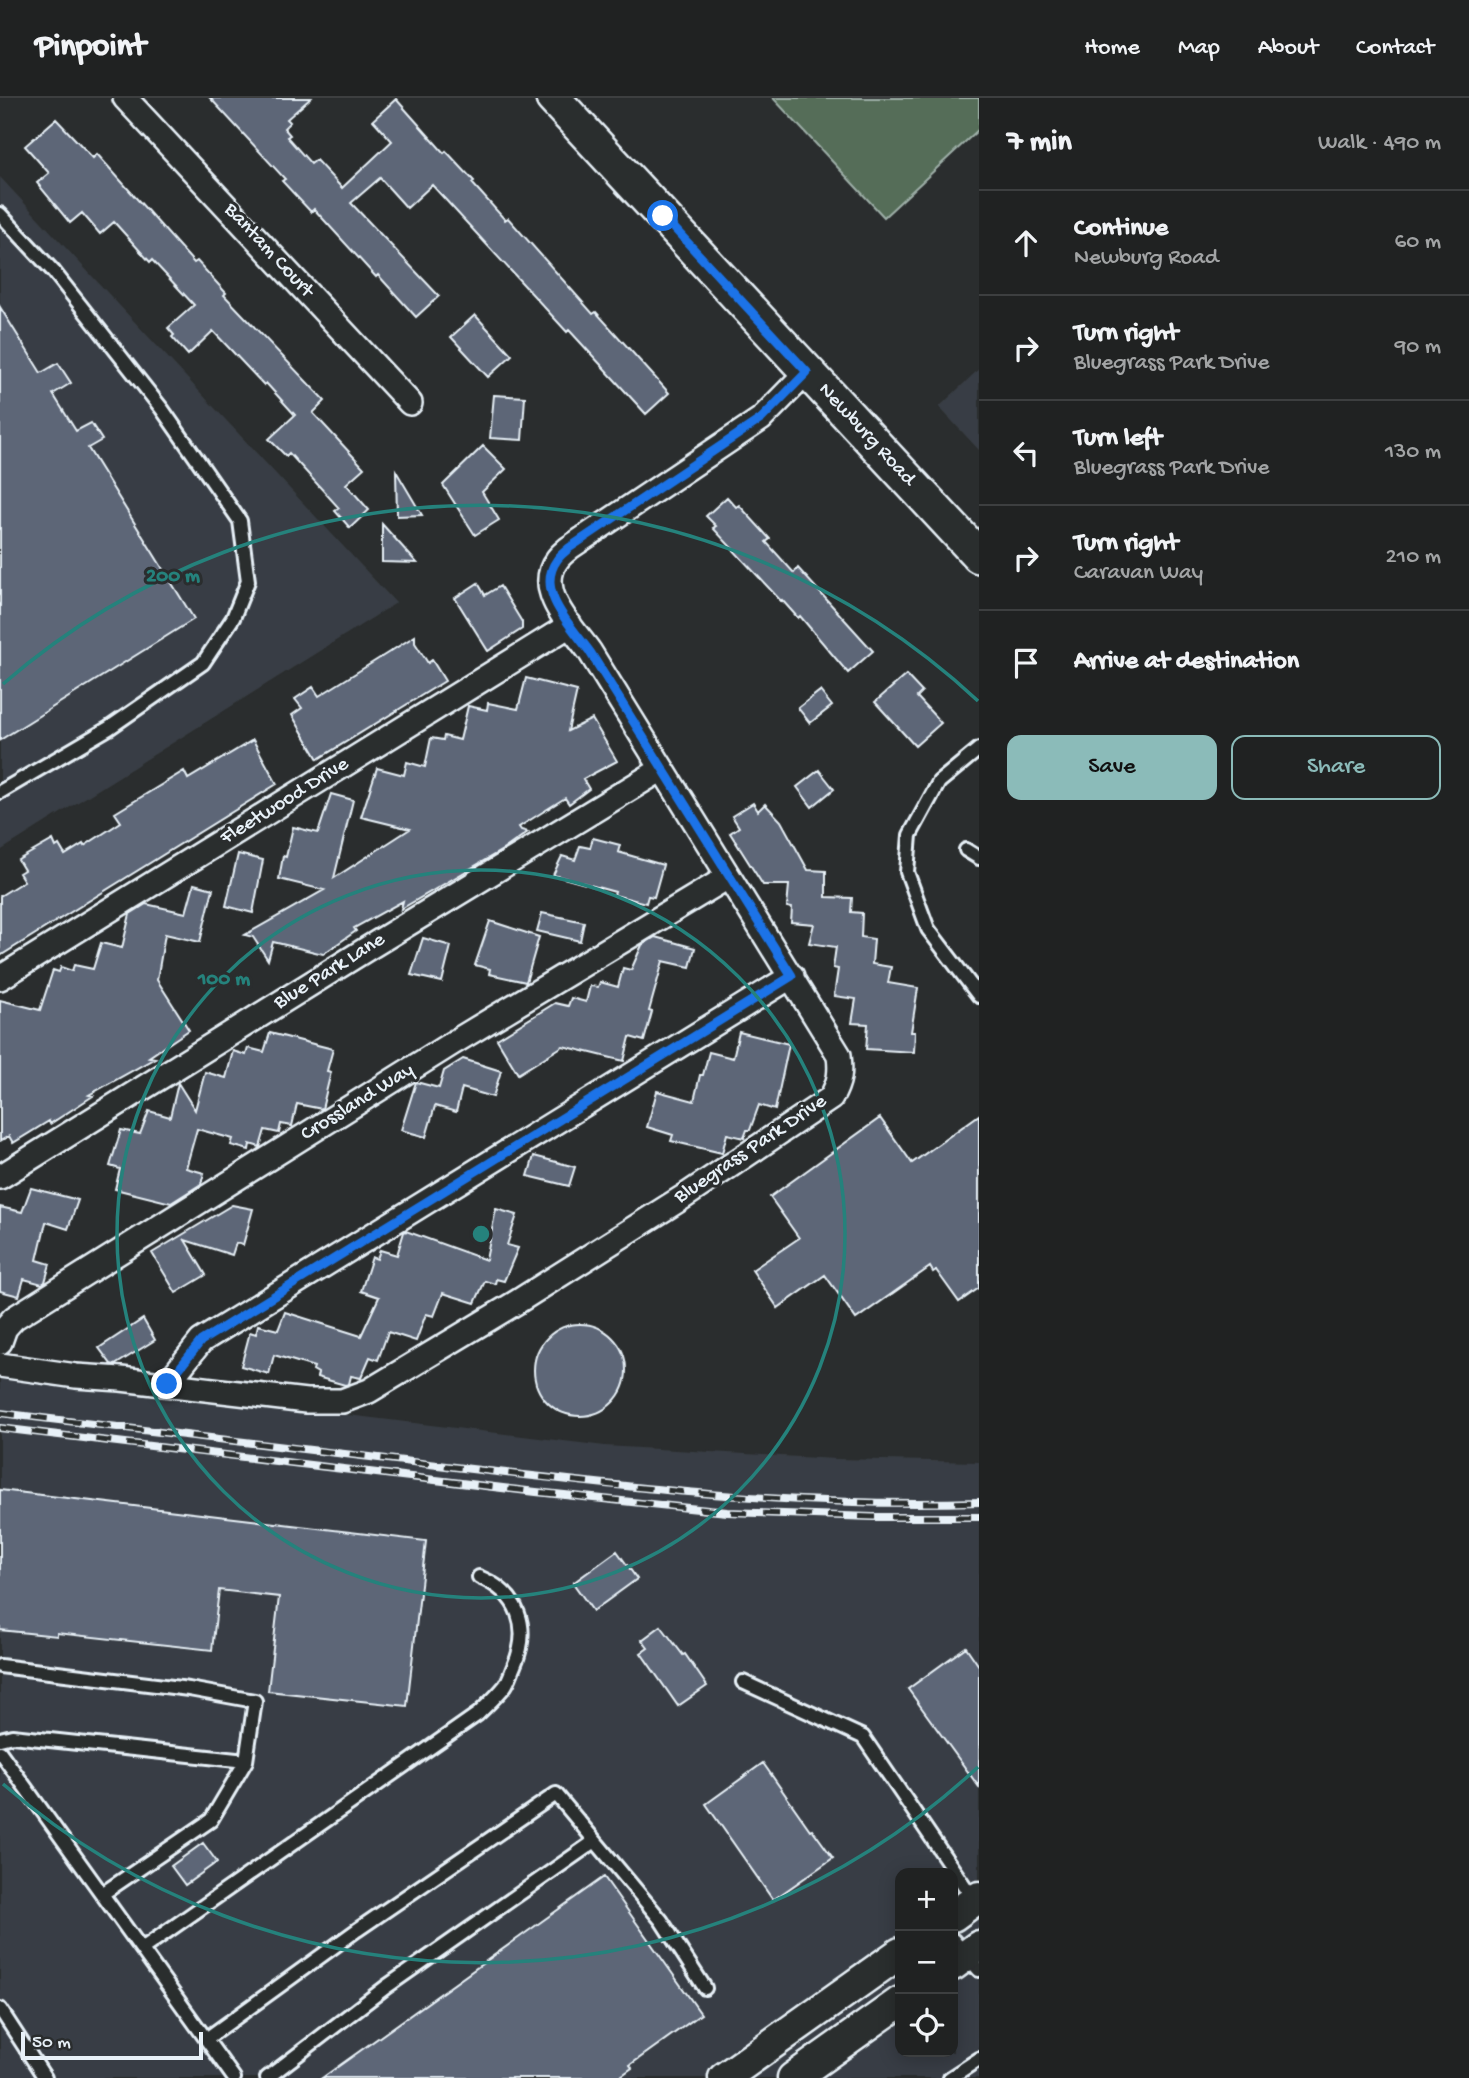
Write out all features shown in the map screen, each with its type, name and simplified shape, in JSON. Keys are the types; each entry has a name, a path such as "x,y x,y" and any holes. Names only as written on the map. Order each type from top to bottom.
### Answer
{"main road":[{"name":"Newburg Road","path":"553,98 979,556"}],"street":[{"name":"Bantam Court","path":"125,98 410,403"},
{"name":"Bluegrass Park Drive","path":"0,1365 306,1401 342,1401 352,1398 369,1391 483,1323 685,1196 825,1103 839,1085 839,1055 590,652 555,605 551,590 551,573 556,560 569,548 761,419 807,372"},
{"name":"Fleetwood Drive","path":"0,978 570,625"},
{"name":"Blue Park Lane","path":"0,1177 662,769"},
{"name":"Crossland Way","path":"0,1342 5,1328 14,1318 451,1044 729,877"},
{"path":"167,1384 201,1341 792,976"},
{"path":"724,2078 895,1957"},
{"path":"793,2078 895,2006"}],"lane":[{"path":"0,214 54,272 162,409 240,521 248,581 233,618 203,663 109,728 0,792"},
{"path":"979,749 939,782 910,835 907,872 928,929 979,996"},
{"path":"966,850 979,858"},
{"path":"142,1949 478,1714 506,1684 522,1648 520,1615 508,1598 491,1582 479,1577"},
{"path":"0,1666 189,1689 255,1701 246,1760 211,1819 102,1894"},
{"path":"743,1682 863,1737 969,1905"},
{"path":"0,1739 12,1736 246,1760"},
{"path":"0,1752 234,2078"},
{"path":"206,2039 357,1930 555,1794 661,1920 705,1988"},
{"path":"267,2078 386,1987 595,1841"},
{"path":"0,2009 45,2078"},
{"path":"950,2078 979,2059"}],"shaded area":[{"path":"0,177 396,603 0,851"},
{"path":"979,369 979,450 939,407"},
{"path":"0,1373 605,1446 836,1459 979,1462 979,2078 0,2078"}],"green space":[{"path":"773,98 979,98 979,129 884,217"}],"building":[{"path":"210,98 311,98 287,119 290,122 284,128 290,135 287,137 311,164 316,160 342,188 392,141 373,120 396,99 444,153 446,151 474,181 472,183 505,220 508,218 593,314 596,312 669,393 646,414 432,185 407,208 380,178 351,203 439,296 416,317 314,209 311,212 282,181 285,179"},
{"path":"56,119 93,158 97,154 194,263 197,261 226,293 224,295 325,401 313,413 364,468 346,484 369,510 350,528 335,511 339,508 289,453 286,456 269,439 295,415 266,383 264,385 213,331 188,355 172,337 174,335 168,328 194,305 114,222 100,234 82,213 70,223 37,183 49,173 25,146"},
{"path":"0,307 41,373 58,363 71,383 53,394 76,431 91,423 102,440 88,448 194,619 0,740"},
{"path":"475,315 512,355 488,377 451,337"},
{"path":"494,395 525,397 522,440 490,438"},
{"path":"483,446 506,469 482,492 499,520 475,535 443,485"},
{"path":"396,471 422,515 397,516"},
{"path":"727,497 736,507 739,505 770,539 766,542 794,573 798,568 873,651 848,673 800,616 798,618 781,601 713,528 716,526 706,516"},
{"path":"382,524 417,563 382,562"},
{"path":"478,583 485,595 500,586 522,622 522,629 488,651 455,598"},
{"path":"415,636 415,643 428,663 432,660 445,681 318,759 292,715 302,708 295,699 313,687 319,696"},
{"path":"906,675 922,692 917,697 941,723 915,746 875,702"},
{"path":"526,678 577,691 568,731 592,719 617,761 583,779 589,789 569,804 565,798 519,827 528,832 504,849 401,909 403,901 354,928 356,931 323,954 273,942 268,960 253,937 245,935 324,890 279,879 283,856 286,857 293,827 318,833 331,794 353,800 334,878 410,829 361,817 377,768 404,775 407,762 425,767 431,738 443,740 444,736 460,740 468,706 487,710 488,703 518,709"},
{"path":"820,691 832,706 810,723 798,708"},
{"path":"253,740 277,784 0,956 0,896 24,881 19,873 24,870 18,860 53,840 65,855 83,844 84,846 121,822 115,813 184,771 188,779"},
{"path":"819,770 834,789 812,807 797,787"},
{"path":"753,803 758,811 765,804 781,821 808,870 826,871 826,897 852,898 851,912 862,913 861,937 874,939 872,964 891,967 888,983 918,988 911,1032 915,1032 914,1052 866,1049 868,1024 852,1023 856,999 834,996 838,969 833,968 836,947 809,943 814,924 791,922 792,908 787,907 789,885 763,885 730,833 739,827 732,816"},
{"path":"593,838 620,845 618,852 663,865 654,897 648,896 646,903 553,875 562,856 575,860 580,846 590,848"},
{"path":"238,854 263,860 253,913 226,906"},
{"path":"194,884 213,889 200,942 165,934 157,980 189,1030 149,1057 155,1058 89,1095 93,1096 50,1124 49,1121 13,1143 9,1136 0,1141 0,1000 40,1010 53,970 59,972 61,967 72,971 74,965 93,969 101,943 122,948 130,914 146,904 186,913"},
{"path":"542,913 584,922 580,941 537,931"},
{"path":"490,921 539,937 526,982 489,974 490,969 475,965"},
{"path":"655,937 695,948 690,967 663,961 644,1041 630,1037 624,1061 563,1046 518,1074 497,1039 555,1003 568,1006 571,998 586,1002 590,986 598,987 600,982 618,987 623,968 631,970 642,945"},
{"path":"423,938 451,946 442,982 411,975"},
{"path":"739,1032 789,1044 775,1110 759,1105 750,1130 747,1130 744,1138 727,1134 722,1153 671,1141 673,1135 647,1127 657,1091 694,1101 709,1052 733,1058"},
{"path":"270,1033 333,1049 327,1071 331,1072 322,1109 297,1104 292,1126 281,1124 279,1133 265,1130 260,1147 250,1144 249,1150 231,1145 233,1139 197,1129 186,1168 204,1173 201,1184 171,1203 115,1189 120,1169 110,1166 121,1130 140,1134 149,1111 170,1117 178,1083 195,1110 205,1072 226,1078 233,1051 246,1055 248,1048 264,1052"},
{"path":"463,1059 501,1071 493,1097 462,1088 456,1112 435,1106 426,1137 401,1130 416,1082 439,1088 444,1071"},
{"path":"979,1115 979,1288 959,1302 936,1270 933,1272 930,1267 856,1319 825,1275 778,1308 752,1270 799,1238 770,1197 880,1118 912,1163"},
{"path":"534,1156 575,1167 569,1186 528,1176"},
{"path":"31,1188 78,1200 68,1229 46,1222 37,1260 50,1264 45,1282 42,1284 24,1279 19,1296 0,1291 0,1207 22,1212"},
{"path":"232,1205 253,1209 243,1245 236,1243 232,1255 185,1240 206,1275 176,1293 152,1253"},
{"path":"496,1209 517,1215 507,1245 518,1248 504,1281 496,1279 495,1284 485,1281 475,1303 443,1293 434,1316 426,1314 416,1341 388,1332 378,1360 370,1357 361,1378 351,1376 349,1384 345,1385 317,1377 318,1373 313,1370 314,1367 274,1355 269,1374 241,1366 250,1332 256,1334 258,1325 278,1330 285,1312 361,1336 379,1297 361,1291 372,1257 377,1259 380,1250 397,1255 406,1231 486,1260"},
{"path":"143,1319 155,1340 115,1365 111,1364 99,1348"},
{"path":"580,1324 598,1328 612,1338 622,1352 626,1370 622,1388 612,1402 598,1412 580,1416 562,1412 548,1402 538,1388 534,1370 538,1352 548,1338 562,1328"},
{"path":"0,1490 426,1541 407,1706 268,1691 279,1597 219,1590 212,1650 57,1633 57,1636 0,1630"},
{"path":"617,1551 637,1579 593,1611 573,1583"},
{"path":"661,1626 707,1686 678,1706 641,1653 648,1648 642,1640"},
{"path":"966,1647 979,1666 979,1787 908,1689"},
{"path":"763,1763 833,1858 773,1900 706,1804"},
{"path":"203,1843 217,1862 185,1885 171,1866"},
{"path":"604,1877 701,2014 630,2065 632,2068 618,2078 322,2078"}],"railway":[{"path":"0,1413 645,1488 846,1502 979,1502"},
{"path":"0,1428 727,1512 873,1517 979,1517"}],"route":[{"path":"167,1384 201,1341 792,976 590,652 555,605 551,590 551,573 556,560 569,548 761,419 807,372 663,216"}]}
